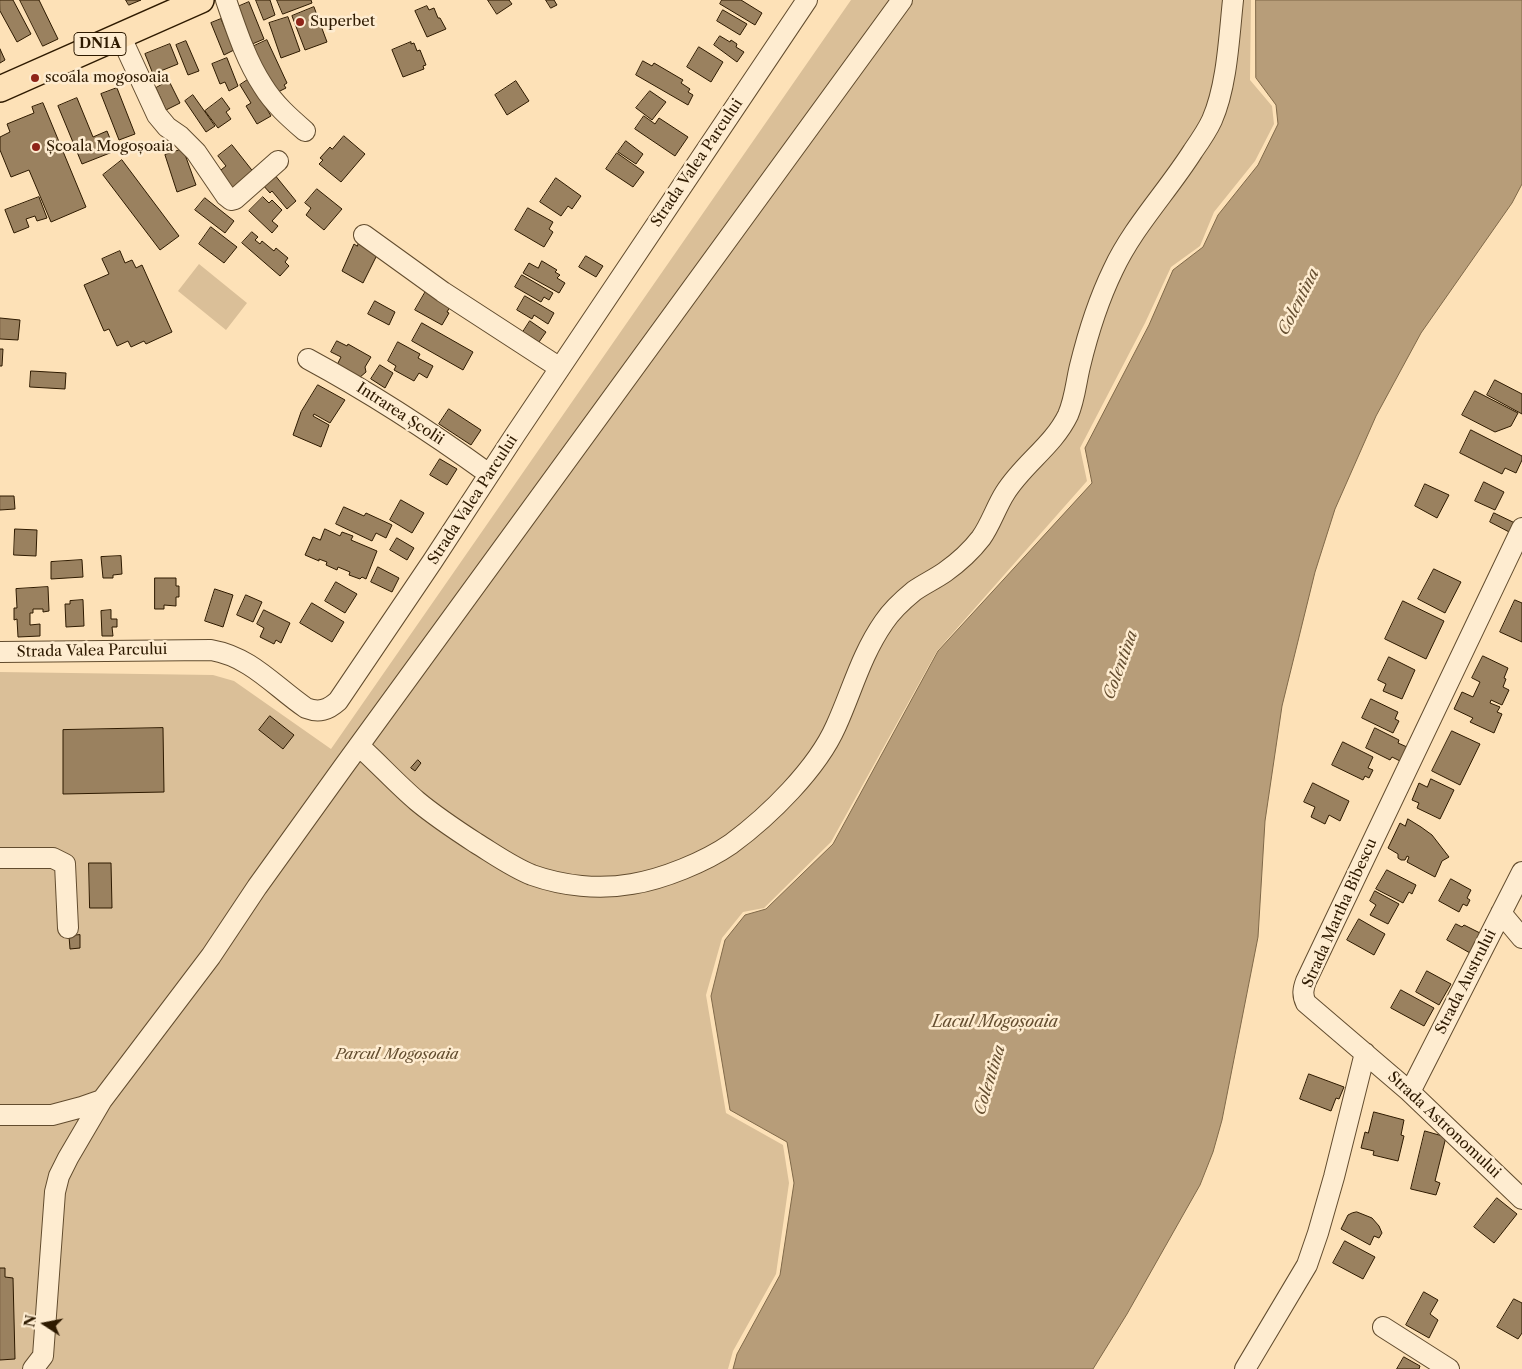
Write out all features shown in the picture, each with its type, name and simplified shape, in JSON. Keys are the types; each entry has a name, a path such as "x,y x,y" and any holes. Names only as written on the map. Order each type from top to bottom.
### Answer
{"main road":[{"name":"DN1A","path":"0,89 201,0"}],"street":[{"path":"226,0 246,53 263,87 285,114 305,132"},
{"name":"Strada Valea Parcului","path":"0,652 211,650 226,652 256,669 306,708 321,711 332,706 338,701 432,562 807,0"},
{"path":"33,1369 43,1356 55,1192 59,1176 102,1100 212,956 257,887 902,0"},
{"path":"359,746 416,800 454,829 498,858 530,874 561,883 592,887 631,884 674,872 702,860 730,844 763,817 796,785 819,757 836,728 870,643 885,620 899,603 916,590 942,575 966,556 984,535 1006,492 1058,433 1069,413 1090,327 1100,298 1119,257 1138,225 1166,190 1211,123 1227,59 1233,0"},
{"path":"120,35 157,115 167,128 180,136 196,152 226,196 231,200 235,199 278,161"},
{"path":"364,236 443,292 560,368"},
{"name":"Intrarea Școlii","path":"308,359 378,398 426,429 489,474"},
{"name":"Strada Martha Bibescu","path":"1365,1052 1306,1003 1303,998 1304,989 1522,528"},
{"path":"0,858 53,858 65,864 68,928"},
{"name":"Strada Austrului","path":"1410,1092 1522,872"},
{"path":"1501,913 1522,938"},
{"path":"1245,1369 1307,1265 1334,1178 1365,1052"},
{"name":"Strada Astronomului","path":"1365,1052 1410,1092 1522,1199"},
{"path":"0,1115 52,1115 102,1100"},
{"path":"1383,1327 1449,1369"}],"green space":[{"name":"Parcul Mogoșoaia","path":"851,0 1251,0 1250,80 1272,106 1274,124 1255,161 1214,212 1200,246 1171,267 1145,323 1080,448 1087,481 937,651 831,842 764,908 743,912 722,938 706,995 726,1113 783,1145 789,1183 776,1274 733,1351 728,1369 0,1369 0,672 213,675 234,681 331,749"},
{"path":"199,264 247,303 226,330 178,291"}],"water":[{"name":"Lacul Mogoșoaia","path":"1256,0 1522,0 1522,184 1512,203 1421,333 1376,416 1335,509 1315,572 1282,706 1265,821 1258,937 1222,1120 1213,1152 1200,1185 1127,1314 1093,1369 733,1369 737,1354 780,1275 794,1183 787,1142 730,1110 711,996 725,940 745,915 766,909 833,844 938,651 1092,483 1085,448 1149,325 1173,270 1203,247 1218,215 1258,165 1278,124 1276,105 1256,78"}],"building":[{"path":"0,0 13,0 31,34 17,42 0,11"},
{"path":"20,0 39,0 58,39 43,46"},
{"path":"126,0 141,0 129,5"},
{"path":"256,0 270,0 275,15 264,20"},
{"path":"277,0 311,0 312,3 283,14"},
{"path":"488,0 509,0 512,4 497,14"},
{"path":"546,0 554,0 557,5 551,8"},
{"path":"722,0 741,0 762,13 755,25 720,4"},
{"path":"249,2 264,39 250,45 235,8"},
{"path":"427,6 429,10 434,8 446,29 427,37 415,11"},
{"path":"314,7 327,42 305,50 292,16"},
{"path":"723,10 747,24 740,35 717,21"},
{"path":"288,17 300,51 281,58 269,23"},
{"path":"221,19 234,50 224,55 211,23"},
{"path":"720,36 737,44 736,47 744,52 737,62 714,45"},
{"path":"267,40 287,83 284,85 286,88 276,93 252,47"},
{"path":"186,41 199,71 188,75 176,45"},
{"path":"411,42 411,44 414,43 417,51 420,50 426,65 423,66 424,69 403,77 392,50"},
{"path":"170,44 178,64 153,74 145,54"},
{"path":"699,47 723,62 711,82 687,67"},
{"path":"0,49 5,60 0,63"},
{"path":"227,58 238,86 229,91 225,82 220,84 212,64"},
{"path":"643,61 652,66 654,63 683,80 681,83 690,89 688,92 693,95 688,105 636,75"},
{"path":"249,79 271,116 257,124 246,106 251,103 240,85"},
{"path":"169,81 180,103 166,110 156,88"},
{"path":"516,81 529,101 507,115 495,95"},
{"path":"117,88 135,134 119,140 101,94"},
{"path":"650,91 666,102 652,120 636,108"},
{"path":"193,95 215,126 206,132 185,101"},
{"path":"77,98 93,137 107,131 115,151 82,164 58,106"},
{"path":"222,98 230,109 226,112 231,119 218,128 205,111"},
{"path":"43,103 86,207 51,222 29,170 11,177 0,150 0,137 10,132 7,124 34,113 32,107"},
{"path":"644,116 655,124 659,118 688,137 675,156 635,129"},
{"path":"344,136 365,154 341,182 319,164 323,160 320,158"},
{"path":"626,141 643,154 636,164 618,152"},
{"path":"232,145 255,174 232,193 217,173 226,166 218,156"},
{"path":"183,149 196,185 177,192 165,155"},
{"path":"617,153 644,172 633,187 606,169"},
{"path":"122,160 179,236 160,250 103,175"},
{"path":"274,174 296,201 287,209 272,191 270,193 262,184"},
{"path":"556,178 581,196 572,209 568,206 561,216 540,202"},
{"path":"317,189 342,209 324,230 306,215 311,208 305,203"},
{"path":"39,197 47,218 37,221 35,216 26,219 29,227 14,233 5,210"},
{"path":"263,197 269,203 272,200 282,210 272,221 278,226 272,233 249,211"},
{"path":"205,198 234,221 225,233 195,210"},
{"path":"528,208 553,222 549,229 553,232 544,247 515,230"},
{"path":"211,227 237,247 224,263 199,244"},
{"path":"252,232 258,237 255,240 260,244 262,241 274,251 276,248 288,258 285,262 289,266 280,276 242,243"},
{"path":"360,240 378,253 363,283 342,271 354,244 357,246"},
{"path":"120,251 125,263 132,260 136,268 142,265 172,332 146,344 144,341 131,347 128,341 117,346 109,329 104,331 84,285 109,274 102,259"},
{"path":"586,256 603,266 596,277 579,267"},
{"path":"542,261 557,270 555,272 560,275 557,278 565,283 559,293 523,273 529,263 538,268"},
{"path":"522,275 553,293 549,300 544,297 541,302 515,287"},
{"path":"426,291 451,305 442,325 415,310"},
{"path":"525,296 554,313 548,324 534,315 532,319 517,310"},
{"path":"375,301 395,312 389,325 368,314"},
{"path":"0,318 20,320 18,340 0,339"},
{"path":"530,321 546,332 539,342 523,332"},
{"path":"422,323 473,352 463,370 412,341"},
{"path":"337,341 347,346 348,344 371,357 365,367 366,372 359,378 337,365 341,357 331,352"},
{"path":"398,342 420,354 418,358 433,366 427,378 419,373 414,381 394,370 396,366 388,361"},
{"path":"0,349 3,349 2,366 0,366"},
{"path":"380,365 393,373 385,388 371,379"},
{"path":"31,371 66,373 65,389 30,387"},
{"path":"1495,380 1522,394 1522,414 1487,395"},
{"path":"318,385 345,400 330,423 314,414 313,416 329,425 321,447 293,435 301,412"},
{"path":"1475,391 1518,413 1511,426 1495,432 1462,415"},
{"path":"449,409 481,430 471,445 439,424"},
{"path":"1471,430 1522,456 1516,473 1505,468 1502,474 1460,453"},
{"path":"440,459 457,469 447,485 430,475"},
{"path":"1484,482 1504,492 1495,510 1475,501"},
{"path":"1425,484 1449,495 1437,518 1415,506"},
{"path":"0,496 14,496 15,509 0,510"},
{"path":"401,500 424,513 412,533 390,520"},
{"path":"344,507 364,516 366,513 392,525 386,538 376,533 372,541 336,524"},
{"path":"1494,513 1517,524 1513,534 1490,522"},
{"path":"15,529 37,530 36,556 14,555"},
{"path":"325,529 340,536 342,532 353,536 351,540 377,551 366,579 349,575 350,572 338,567 337,570 326,565 327,562 305,555 313,537 320,540"},
{"path":"397,538 414,548 407,560 390,550"},
{"path":"121,556 122,574 113,575 113,578 103,578 101,557"},
{"path":"82,560 83,577 51,579 51,562"},
{"path":"378,567 399,578 392,592 371,582"},
{"path":"1434,569 1461,582 1445,613 1418,599"},
{"path":"155,578 176,578 176,586 179,586 179,597 176,597 176,606 164,605 164,609 155,609"},
{"path":"336,582 357,594 345,613 325,601"},
{"path":"48,587 49,611 43,612 43,609 33,609 33,613 30,613 30,625 40,624 40,636 18,637 17,619 14,620 14,608 17,608 16,589"},
{"path":"215,589 233,595 223,627 205,621"},
{"path":"246,595 262,602 253,622 237,615"},
{"path":"83,600 84,626 66,627 65,604 70,604 70,601"},
{"path":"1515,600 1522,603 1522,642 1500,632"},
{"path":"1403,601 1444,621 1426,659 1385,639"},
{"path":"312,603 344,622 332,642 300,623"},
{"path":"111,610 111,619 117,619 117,627 112,627 113,636 102,636 101,611"},
{"path":"264,610 290,623 281,643 276,640 274,644 260,637 264,628 257,624"},
{"path":"1483,656 1508,668 1503,687 1509,690 1502,705 1491,700 1490,703 1500,707 1497,712 1502,714 1494,733 1470,722 1473,718 1454,709 1462,692 1473,697 1480,682 1472,678"},
{"path":"1389,657 1415,670 1402,699 1383,691 1386,684 1378,680"},
{"path":"1371,699 1398,712 1395,719 1399,721 1393,733 1362,718"},
{"path":"270,716 294,735 283,749 259,730"},
{"path":"163,728 164,792 63,794 63,730"},
{"path":"1375,728 1399,740 1398,743 1407,747 1400,761 1392,757 1390,760 1366,748"},
{"path":"1452,731 1480,744 1460,785 1432,771"},
{"path":"1343,742 1373,757 1368,768 1373,770 1369,778 1365,776 1363,780 1332,765"},
{"path":"418,760 421,763 415,771 411,768"},
{"path":"1431,779 1454,790 1440,819 1417,808 1419,803 1412,800 1419,783 1427,787"},
{"path":"1313,783 1349,801 1340,821 1329,815 1325,824 1311,817 1315,807 1304,802"},
{"path":"1408,819 1432,835 1449,857 1442,861 1435,877 1407,862 1409,857 1407,856 1405,860 1401,860 1398,858 1398,854 1388,848 1400,823 1405,826"},
{"path":"89,863 111,863 112,908 90,908"},
{"path":"1387,870 1416,885 1412,894 1409,892 1403,903 1376,889"},
{"path":"1451,879 1471,890 1467,898 1470,900 1467,906 1463,904 1459,912 1439,901"},
{"path":"1375,891 1399,904 1388,924 1370,915 1376,905 1370,901"},
{"path":"1359,919 1385,934 1374,955 1347,940"},
{"path":"1456,924 1462,927 1464,925 1480,933 1470,953 1447,940"},
{"path":"80,935 80,948 70,949 69,936"},
{"path":"1427,971 1451,984 1439,1005 1416,992"},
{"path":"1401,990 1434,1008 1424,1026 1391,1008"},
{"path":"1309,1074 1344,1087 1339,1099 1336,1098 1331,1111 1300,1099"},
{"path":"1374,1112 1404,1120 1401,1135 1404,1136 1398,1161 1373,1155 1374,1151 1361,1148 1365,1132 1368,1133"},
{"path":"1425,1131 1446,1137 1435,1181 1440,1183 1436,1195 1411,1189"},
{"path":"1497,1198 1517,1214 1494,1243 1474,1227"},
{"path":"1357,1212 1372,1218 1382,1233 1379,1238 1374,1236 1370,1245 1341,1229 1348,1215"},
{"path":"1345,1241 1375,1257 1363,1279 1333,1263"},
{"path":"0,1268 5,1268 5,1277 13,1278 15,1359 0,1360"},
{"path":"1424,1292 1438,1300 1430,1314 1438,1320 1429,1338 1406,1325"},
{"path":"1514,1299 1522,1303 1522,1333 1518,1339 1497,1327"},
{"path":"1404,1357 1420,1366 1419,1369 1397,1369"}],"place":[{"name":"Superbet","path":"300,22"},
{"name":"scoala mogosoaia","path":"35,78"},
{"name":"Școala Mogoșoaia","path":"36,147"}],"water label":[{"name":"Colentina","path":"1299,302"},
{"name":"Colentina","path":"1121,665"},
{"name":"Colentina","path":"990,1080"}]}
